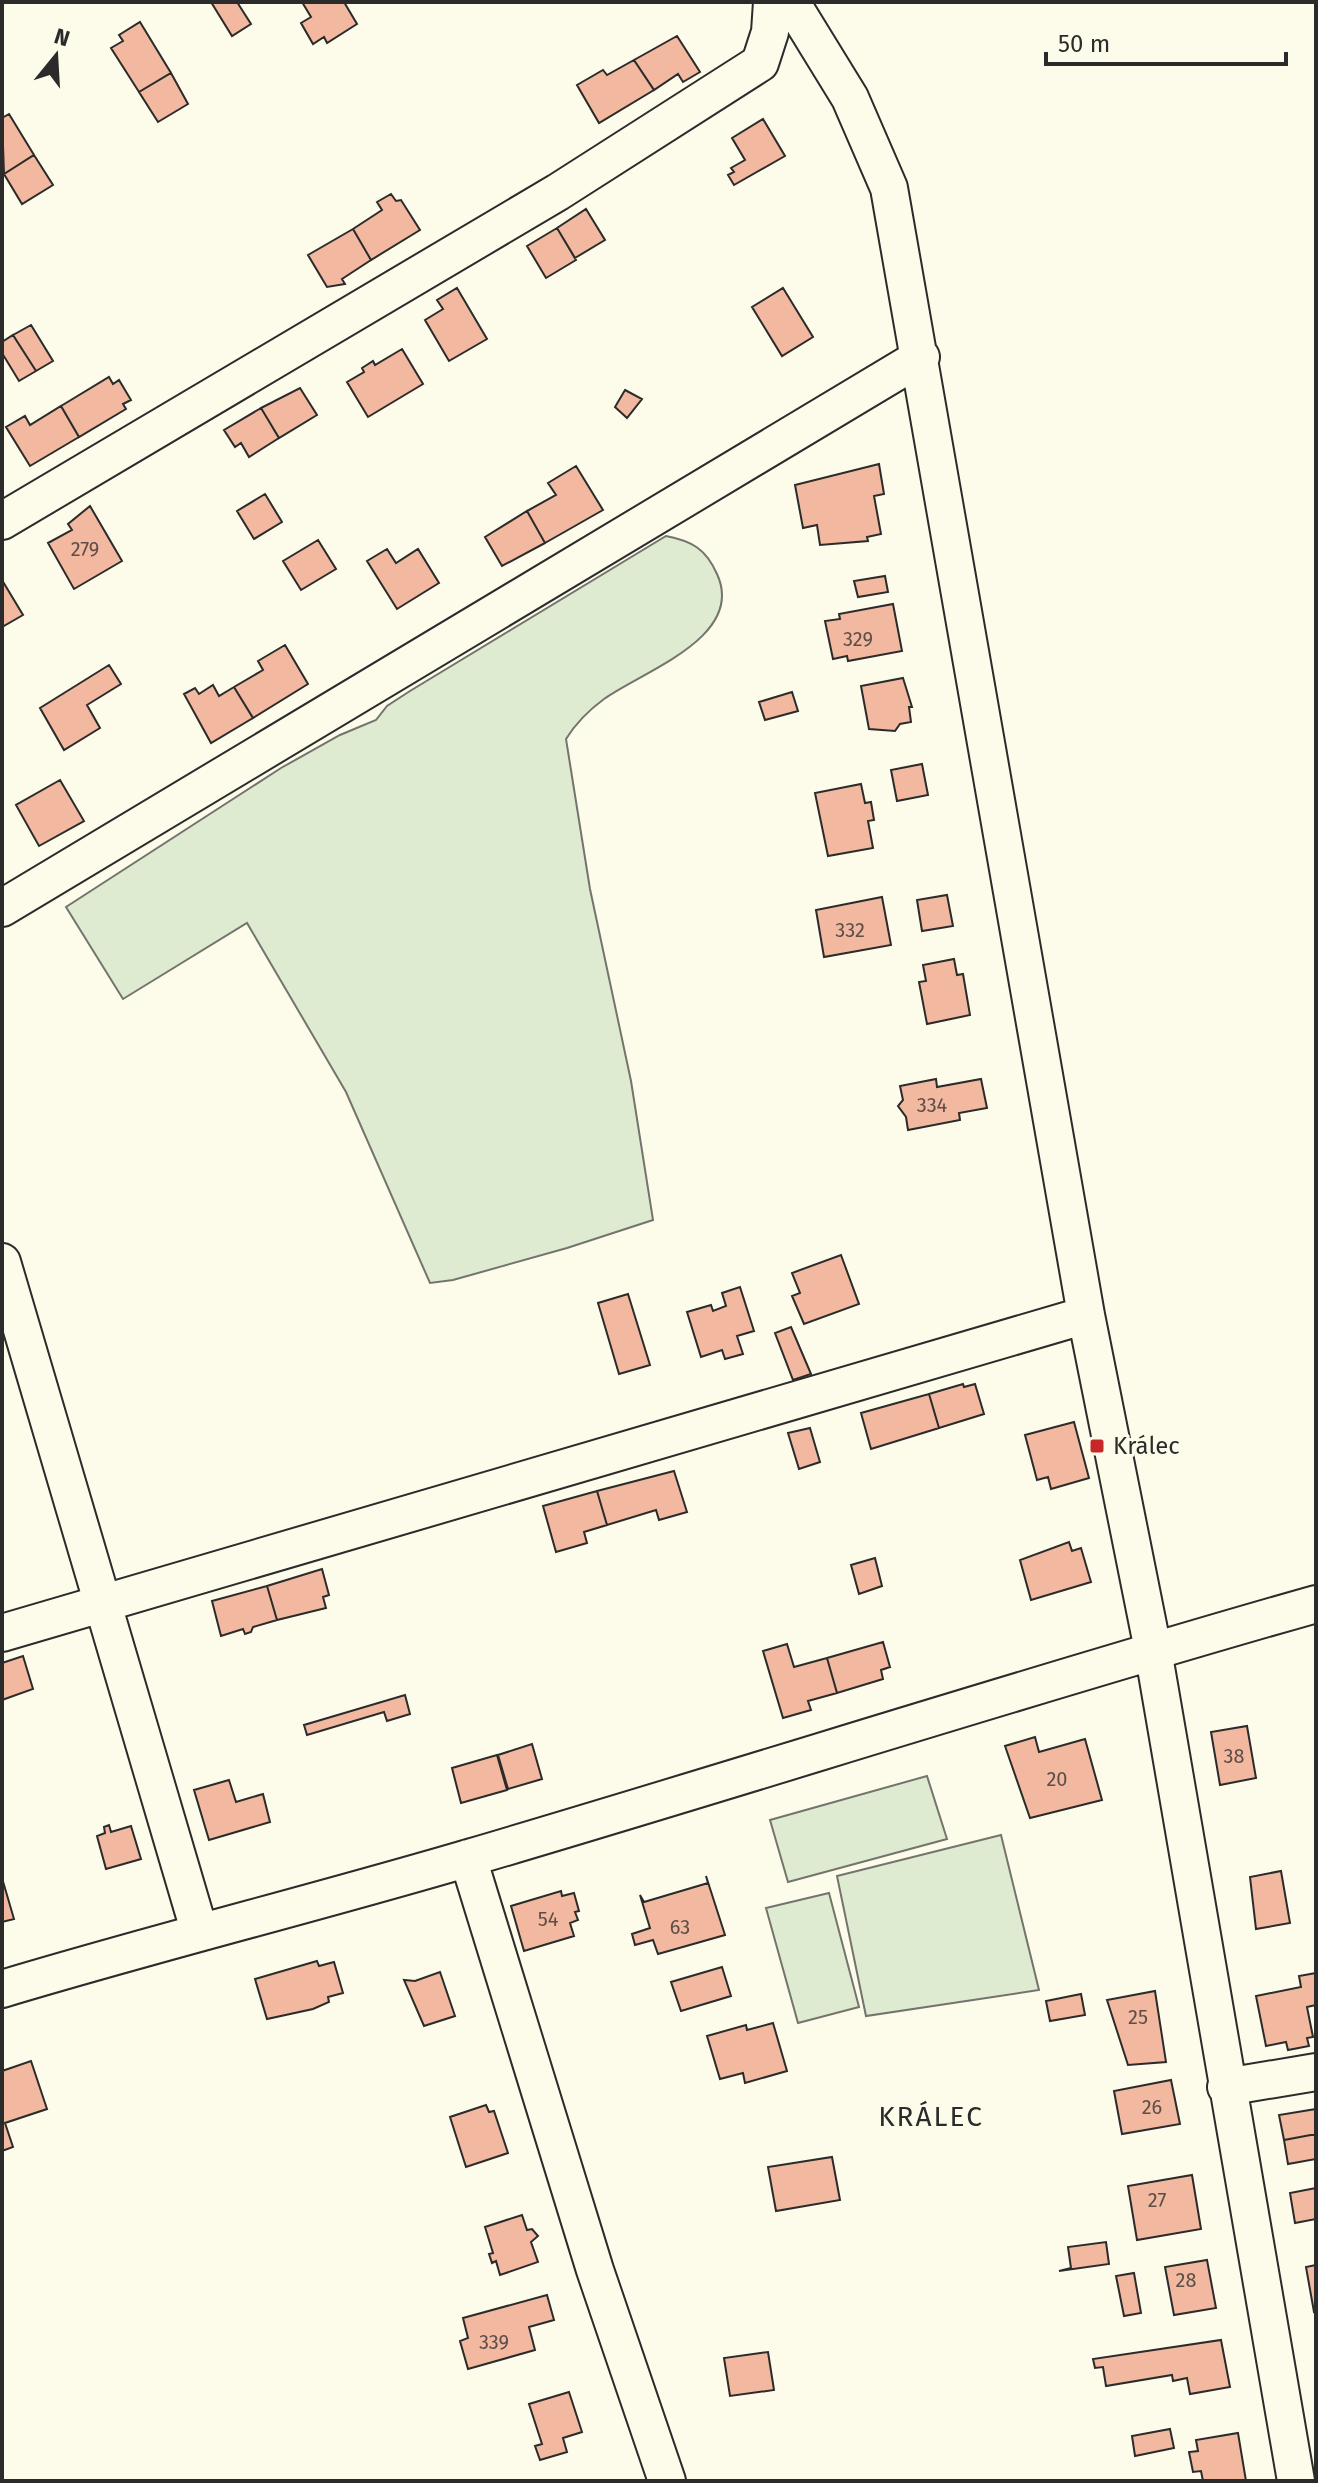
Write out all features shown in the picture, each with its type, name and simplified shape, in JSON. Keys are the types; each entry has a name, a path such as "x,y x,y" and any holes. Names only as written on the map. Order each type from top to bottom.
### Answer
{"street":[{"path":"2,521 558,192 760,63 770,32 772,2"},
{"path":"791,2 850,98 889,188 921,357 1086,1315 1153,1650 1296,2481"},
{"path":"2,908 921,357"},
{"path":"2,1262 199,1930"},
{"path":"2,1633 1086,1315"},
{"path":"2,1989 199,1930 468,1858 1153,1650 1316,1604"},
{"path":"468,1858 595,2270 667,2481"},
{"path":"1226,2087 1316,2072"}],"green space":[{"path":"666,536 697,548 713,565 722,596 717,616 704,634 686,650 598,703 566,739 590,889 631,1081 653,1220 567,1248 453,1280 430,1283 346,1092 247,923 123,999 66,907 281,768 340,735 376,720 387,706 410,691"},
{"path":"927,1776 947,1839 788,1882 770,1820"},
{"path":"1001,1835 1039,1990 866,2016 837,1876"},
{"path":"829,1893 859,2007 798,2023 766,1908"}],"building":[{"path":"211,2 237,2 251,24 232,36"},
{"path":"302,2 344,2 357,24 327,43 324,37 313,44 301,23 311,17"},
{"path":"140,22 171,73 139,92 111,48 123,41 119,35"},
{"path":"677,36 700,72 683,82 678,74 654,90 634,60"},
{"path":"634,60 654,90 599,123 577,85 603,70 607,75"},
{"path":"171,73 188,104 158,122 139,92"},
{"path":"9,114 34,155 4,174 2,118"},
{"path":"763,119 785,156 734,185 728,175 734,172 731,168 745,160 732,138"},
{"path":"34,155 53,185 22,204 4,174"},
{"path":"391,194 396,201 401,200 420,230 371,260 353,229 382,210 377,202"},
{"path":"586,209 605,240 575,258 557,228"},
{"path":"557,228 576,260 546,278 527,246"},
{"path":"353,229 371,260 342,279 345,284 327,287 308,255"},
{"path":"457,288 487,339 449,361 425,320 443,309 437,300"},
{"path":"783,288 813,337 782,356 752,307"},
{"path":"31,325 53,361 36,371 13,335"},
{"path":"13,335 36,371 19,381 2,353 2,342"},
{"path":"402,349 423,384 368,417 347,382 364,372 362,368 373,361 375,365"},
{"path":"109,377 113,384 119,380 131,400 123,404 126,409 79,437 61,406"},
{"path":"300,388 317,415 279,438 261,408"},
{"path":"625,390 642,399 627,418 615,407"},
{"path":"61,406 79,437 30,466 6,427 25,416 30,425"},
{"path":"261,408 279,438 249,457 241,443 235,447 224,430"},
{"path":"879,464 884,494 874,496 881,534 867,537 868,541 820,545 817,525 803,528 795,485"},
{"path":"576,466 603,510 545,543 527,511 556,495 548,483"},
{"path":"265,494 282,522 254,539 237,511"},
{"path":"90,506 122,561 74,589 48,543 72,530 68,524"},
{"path":"527,511 545,543 502,566 485,537"},
{"path":"318,540 336,569 301,590 283,561"},
{"path":"387,549 396,563 418,549 439,583 397,609 367,561"},
{"path":"885,576 888,592 858,597 854,581"},
{"path":"2,580 23,615 2,627"},
{"path":"893,604 902,651 848,661 847,656 833,659 825,621 840,619 839,614"},
{"path":"285,645 308,684 253,718 234,687 263,670 258,661"},
{"path":"109,665 121,684 87,705 100,728 64,750 40,708"},
{"path":"903,678 912,707 909,707 911,722 900,724 895,731 869,729 861,686"},
{"path":"213,685 219,696 234,687 253,718 211,743 184,694 195,688 199,694"},
{"path":"792,692 798,711 765,720 759,702"},
{"path":"922,764 928,795 897,801 891,770"},
{"path":"60,780 84,821 39,846 16,805"},
{"path":"861,784 865,803 871,802 874,820 868,821 873,848 828,856 815,793"},
{"path":"947,895 953,926 922,931 917,900"},
{"path":"882,897 891,945 824,957 816,910"},
{"path":"954,959 957,975 963,974 970,1015 927,1024 919,982 926,981 923,965"},
{"path":"936,1079 937,1087 981,1079 987,1108 959,1113 960,1120 908,1130 906,1117 898,1106 903,1100 900,1086"},
{"path":"841,1255 859,1304 804,1324 792,1296 800,1293 792,1273"},
{"path":"740,1287 754,1331 737,1336 743,1354 725,1359 722,1350 701,1357 687,1312 711,1305 713,1311 726,1306 722,1293"},
{"path":"628,1294 650,1365 619,1374 598,1303"},
{"path":"791,1327 811,1374 793,1380 775,1333"},
{"path":"963,1384 964,1387 975,1384 984,1414 939,1428 929,1394"},
{"path":"929,1394 939,1428 871,1449 861,1413"},
{"path":"1074,1422 1089,1478 1051,1489 1048,1477 1037,1480 1025,1435"},
{"path":"810,1428 820,1462 799,1469 788,1433"},
{"path":"674,1471 687,1512 659,1520 656,1510 607,1525 597,1491"},
{"path":"597,1491 607,1525 584,1532 587,1543 556,1552 543,1506"},
{"path":"1069,1542 1072,1551 1081,1548 1091,1582 1031,1600 1020,1560"},
{"path":"875,1558 882,1586 859,1594 851,1565"},
{"path":"322,1569 329,1595 323,1597 326,1608 277,1620 267,1586"},
{"path":"267,1586 277,1620 253,1627 251,1632 245,1634 243,1629 221,1636 212,1601"},
{"path":"883,1642 890,1667 881,1670 883,1679 837,1693 827,1658"},
{"path":"787,1644 794,1667 827,1658 837,1693 808,1701 811,1710 783,1718 763,1651"},
{"path":"23,1656 33,1689 2,1700 2,1663"},
{"path":"405,1695 410,1714 387,1721 384,1712 307,1735 304,1725"},
{"path":"1247,1726 1256,1778 1220,1785 1211,1732"},
{"path":"1035,1737 1039,1752 1085,1739 1102,1800 1030,1818 1005,1746"},
{"path":"532,1744 542,1779 508,1789 498,1755"},
{"path":"497,1755 507,1790 461,1803 452,1768"},
{"path":"229,1780 236,1802 263,1794 270,1822 209,1840 194,1790"},
{"path":"109,1825 111,1832 131,1826 141,1859 106,1869 97,1836 105,1833 104,1827"},
{"path":"1281,1871 1290,1923 1256,1929 1250,1877"},
{"path":"706,1876 725,1935 658,1954 653,1940 635,1945 632,1934 650,1928 640,1895 644,1902 708,1883"},
{"path":"2,1878 14,1919 2,1922"},
{"path":"561,1891 562,1896 574,1893 579,1911 575,1912 578,1920 570,1923 574,1936 524,1951 511,1906"},
{"path":"317,1961 319,1966 334,1962 343,1993 328,1997 329,2002 313,2009 267,2019 255,1979"},
{"path":"722,1967 731,1996 681,2011 671,1982"},
{"path":"440,1972 455,2016 424,2026 404,1980 415,1981"},
{"path":"1316,1973 1316,2005 1307,2007 1313,2037 1307,2038 1309,2046 1288,2050 1286,2042 1266,2046 1256,1996 1301,1987 1299,1976"},
{"path":"1155,1991 1166,2062 1128,2065 1107,2000"},
{"path":"1081,1994 1085,2015 1050,2021 1046,2001"},
{"path":"773,2023 787,2071 745,2083 743,2073 720,2079 707,2036 746,2025 747,2030"},
{"path":"31,2061 47,2109 5,2123 13,2147 2,2151 2,2071"},
{"path":"1171,2080 1180,2124 1122,2134 1114,2091"},
{"path":"486,2105 489,2112 494,2111 508,2153 466,2167 450,2117"},
{"path":"1316,2109 1316,2134 1284,2140 1279,2115"},
{"path":"1316,2134 1316,2159 1288,2164 1284,2140"},
{"path":"832,2157 840,2200 776,2211 768,2167"},
{"path":"1192,2175 1201,2229 1137,2240 1128,2186"},
{"path":"1316,2188 1316,2219 1295,2223 1290,2193"},
{"path":"522,2215 527,2230 532,2229 538,2236 531,2242 538,2262 500,2275 496,2261 492,2263 489,2254 493,2253 485,2227"},
{"path":"1106,2242 1109,2264 1059,2271 1071,2268 1068,2247"},
{"path":"1207,2260 1216,2308 1174,2315 1165,2267"},
{"path":"1316,2265 1316,2311 1314,2312 1306,2267"},
{"path":"1134,2273 1141,2313 1124,2316 1116,2276"},
{"path":"547,2295 554,2320 529,2327 535,2350 468,2369 460,2341 468,2338 463,2318"},
{"path":"1221,2340 1230,2387 1190,2394 1187,2378 1173,2381 1172,2375 1106,2386 1103,2367 1095,2368 1093,2359"},
{"path":"768,2352 774,2390 730,2396 724,2358"},
{"path":"569,2392 582,2432 563,2438 567,2452 540,2460 535,2446 542,2444 529,2404"},
{"path":"1170,2429 1174,2448 1135,2456 1132,2436"},
{"path":"1238,2433 1246,2481 1203,2481 1201,2471 1193,2472 1189,2452 1198,2451 1196,2440"}],"place":[{"name":"Králec","path":"1097,1446"}],"district":[{"name":"KRÁLEC","path":"931,2116"}]}
